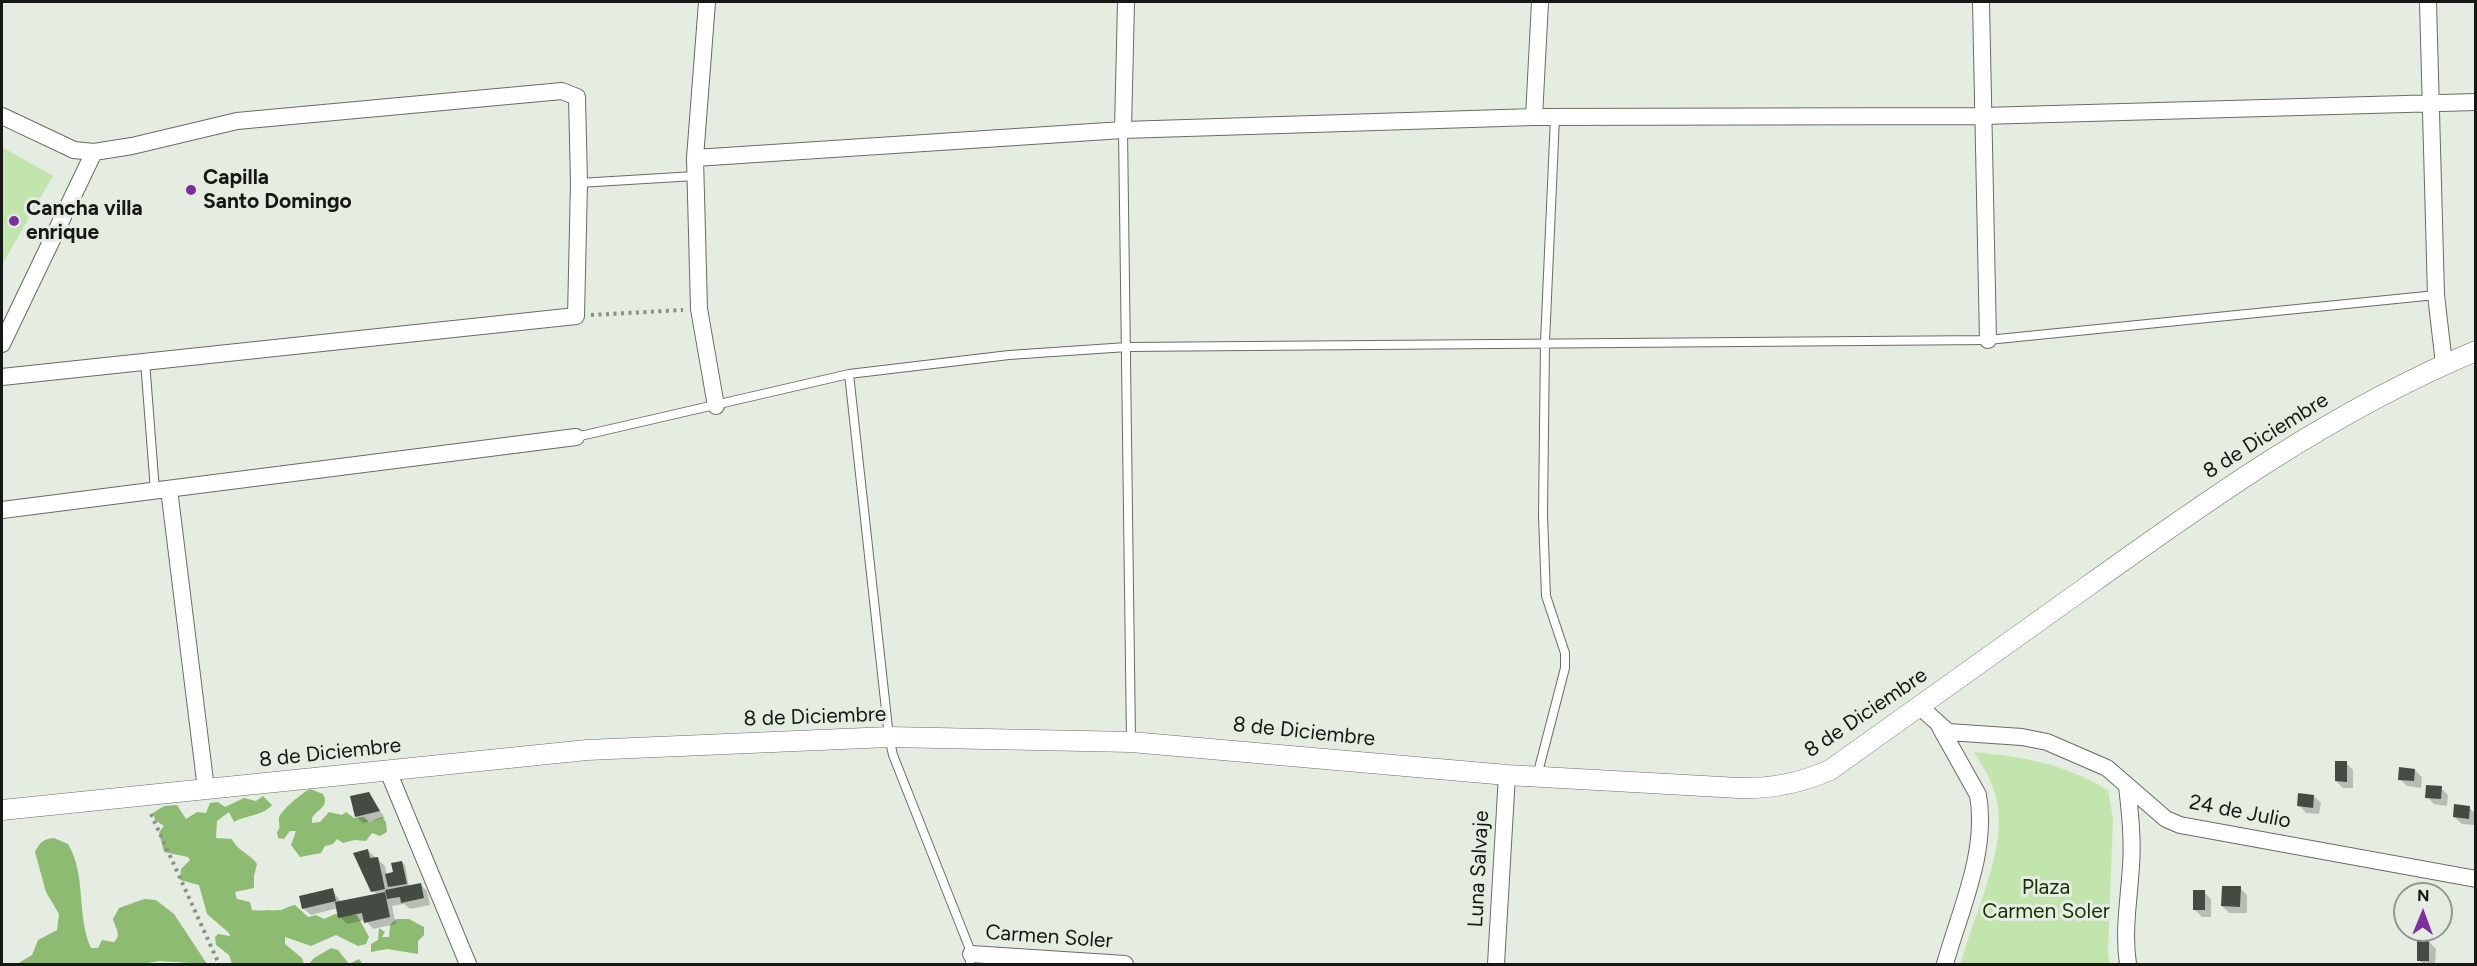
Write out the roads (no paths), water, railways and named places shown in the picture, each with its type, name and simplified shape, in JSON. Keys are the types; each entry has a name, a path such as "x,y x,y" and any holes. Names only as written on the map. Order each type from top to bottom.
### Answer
{"street":[{"path":"707,2 695,176 699,309 716,406"},
{"path":"1123,130 1126,2"},
{"path":"1534,117 1540,2"},
{"path":"1981,2 1988,340"},
{"path":"2428,2 2436,296 2444,364"},
{"path":"2,116 74,150 94,152 132,146 237,121 562,91 570,92 577,97 579,183 576,316 2,377"},
{"path":"695,158 1123,130 1534,117 1982,116 2475,102"},
{"path":"2,344 94,152"},
{"name":"8 de Diciembre","path":"2,810 587,750 890,737 1131,742 1507,776 1739,788 1777,786 1810,779 1830,770 2170,526 2261,466 2356,408 2475,351"},
{"path":"2,510 576,437"},
{"path":"162,490 206,789"},
{"path":"1920,707 1940,727 1978,795 1980,807 1979,842 1974,867 1945,964"},
{"name":"24 de Julio","path":"1940,727 1958,734 2022,737 2047,742 2107,768 2166,819 2180,825 2475,879"},
{"path":"388,771 468,964"},
{"name":"Luna Salvaje","path":"1496,964 1507,776"},
{"path":"2127,786 2131,820 2131,864 2126,917 2128,964"},
{"name":"Carmen Soler","path":"971,959 1125,964"}],"lane":[{"path":"1537,777 1558,688 1565,668 1565,653 1546,596 1543,516 1545,342 1555,117"},
{"path":"1123,130 1131,742"},
{"path":"579,183 695,176"},
{"path":"576,437 849,374 1009,355 1127,347 1988,340 2436,296"},
{"path":"145,361 162,490"},
{"path":"849,374 893,755 971,959"}],"place":[{"name":"Capilla Santo Domingo","path":"191,190"},
{"name":"Cancha villa enrique","path":"14,221"}],"park label":[{"name":"Plaza Carmen Soler","path":"2046,900"}]}
